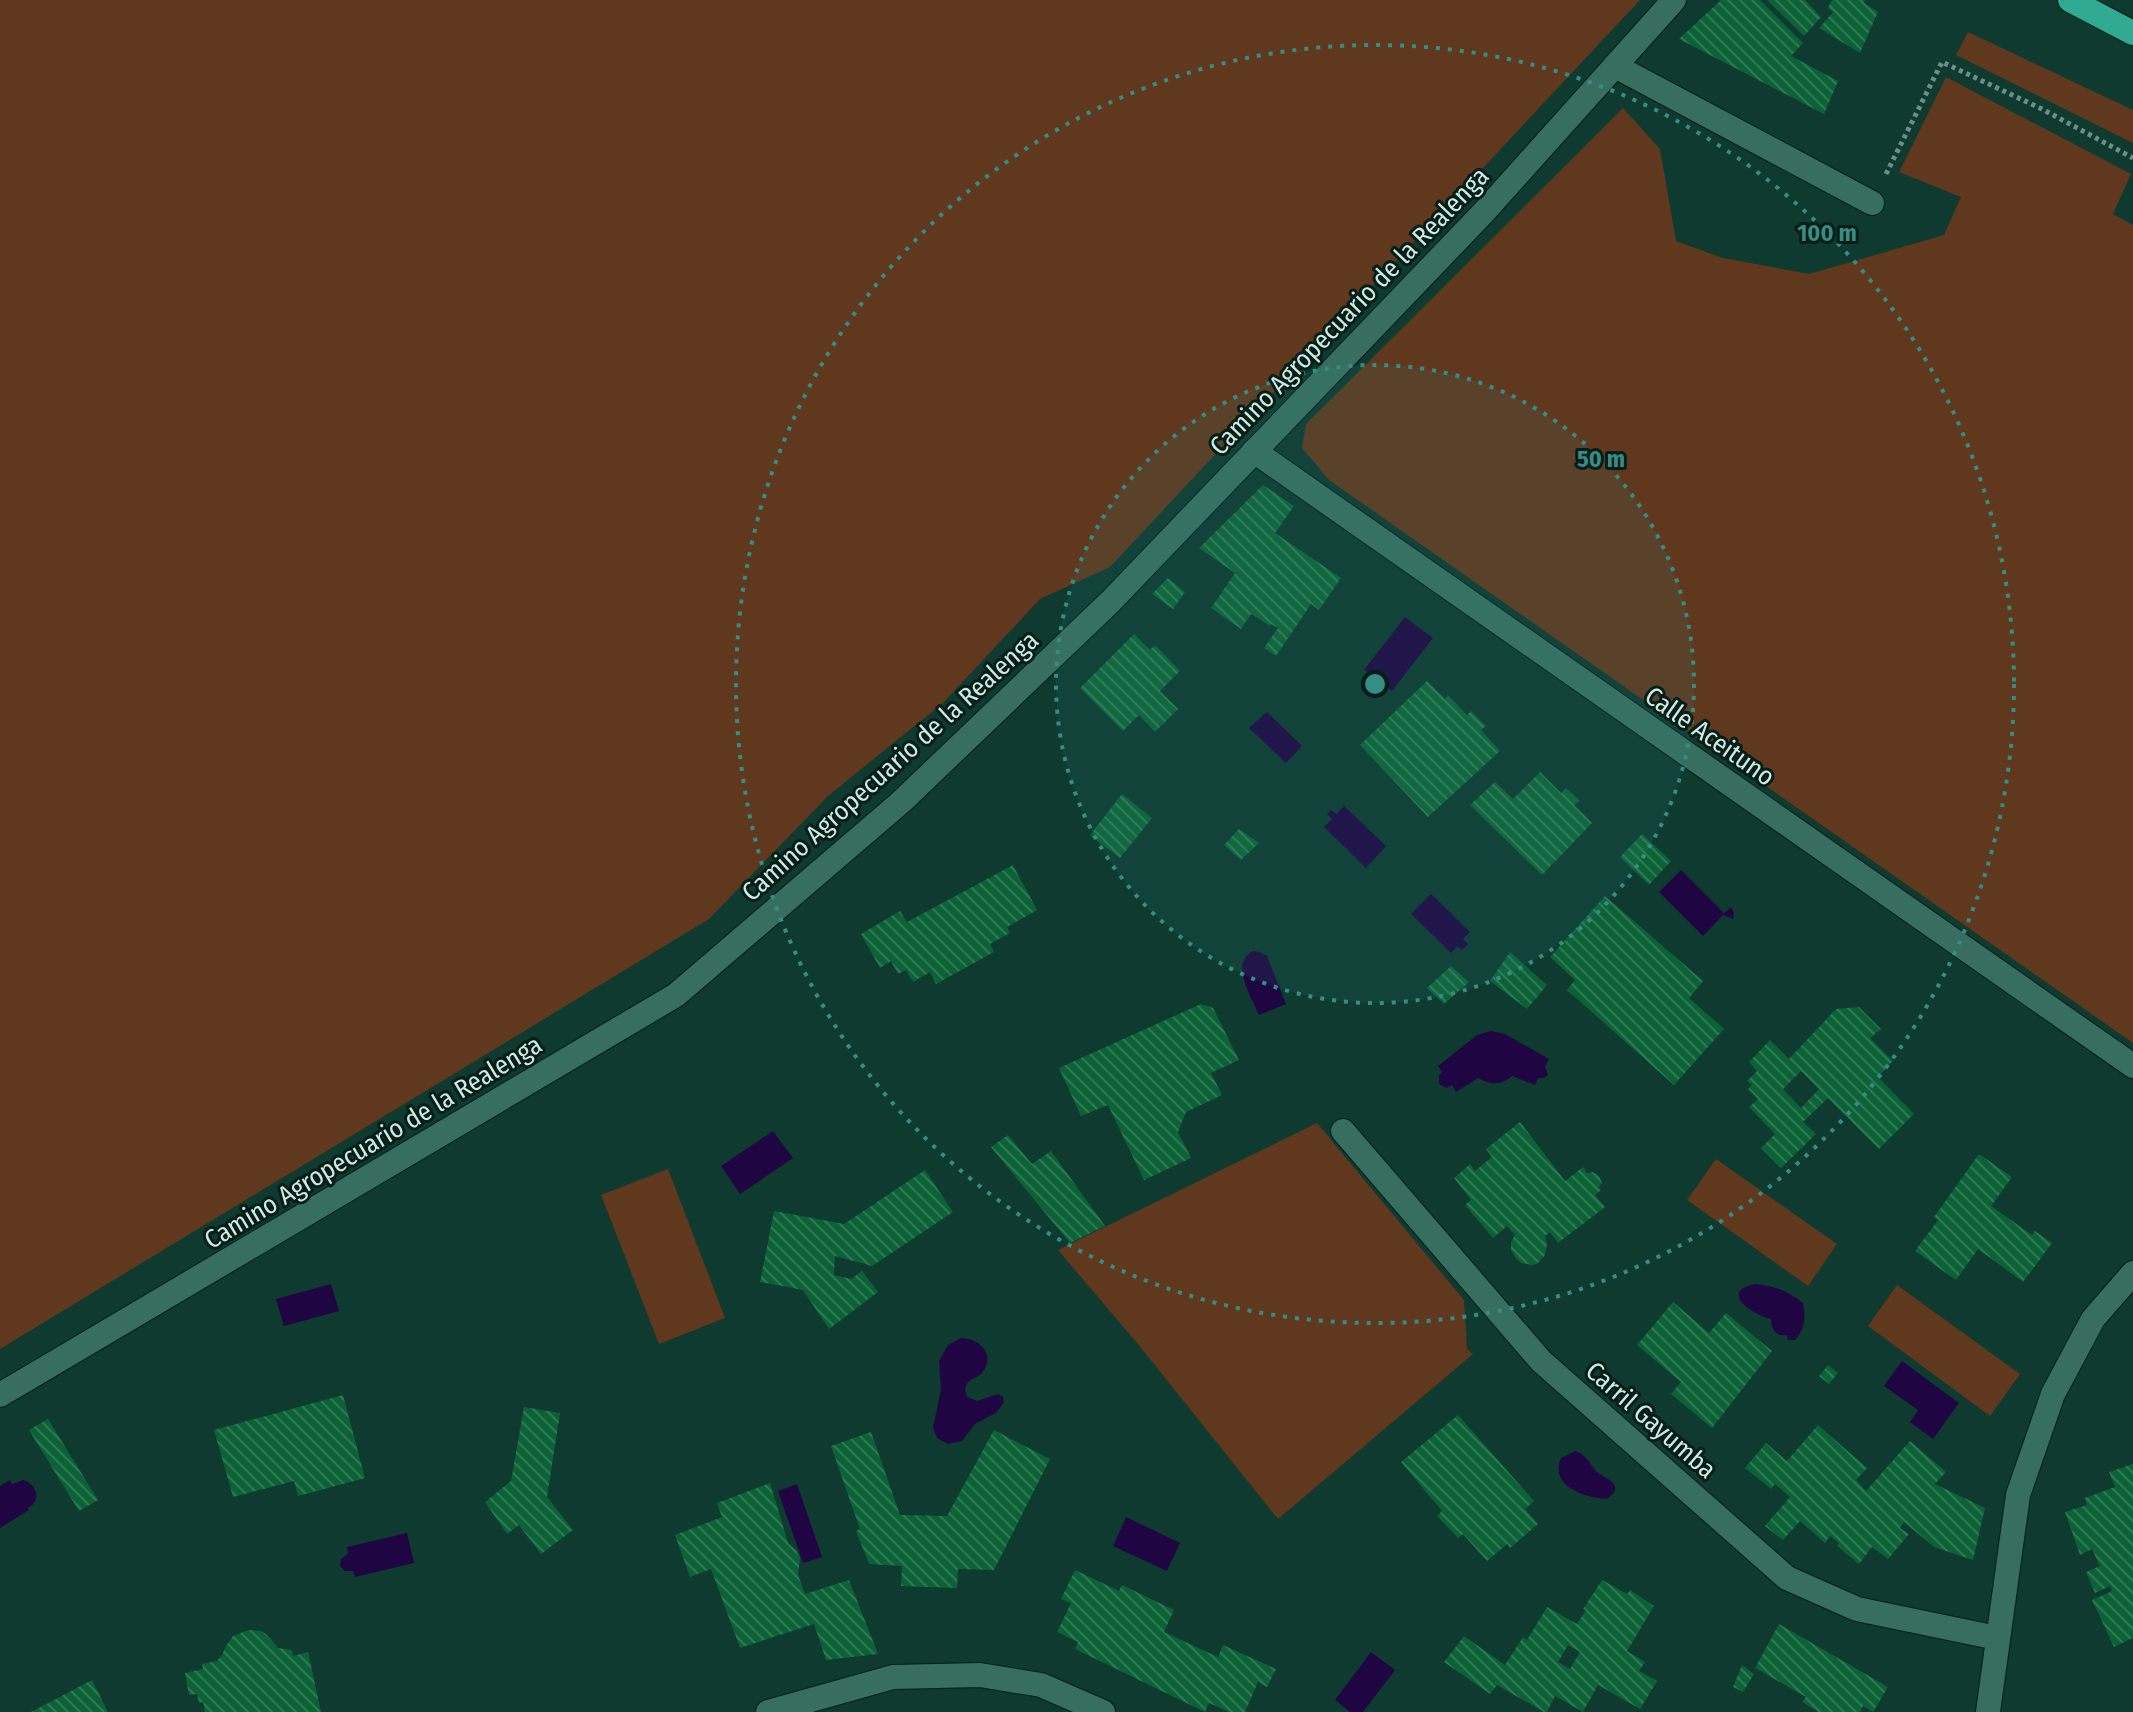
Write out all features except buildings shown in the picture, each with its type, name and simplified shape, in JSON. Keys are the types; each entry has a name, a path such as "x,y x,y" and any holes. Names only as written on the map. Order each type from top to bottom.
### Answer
{"highway":[{"path":"2070,0 2133,33"}],"street":[{"name":"Camino Agropecuario de la Realenga","path":"0,1395 676,995 901,802 1111,601 1484,212 1674,0"},
{"path":"1615,66 1872,203"},
{"name":"Calle Aceituno","path":"1254,451 2133,1066"},
{"name":"Carril Gayumba","path":"1343,1131 1541,1361 1787,1578 1857,1609 1997,1638"},
{"path":"1988,1712 2018,1495 2053,1394 2093,1319 2133,1273"},
{"path":"768,1712 893,1677 980,1675 1041,1685 1103,1712"}],"path":[{"path":"1872,203 1942,62 2042,109 2133,158"}],"shaded area":[{"path":"0,0 1640,0 1110,567 1040,599 943,703 828,796 709,919 0,1349"},
{"path":"1968,32 2133,110 2133,143 1956,55"},
{"path":"1946,77 2131,174 2113,214 2133,225 2133,1043 1329,480 1302,448 1306,424 1623,108 1660,149 1676,241 1723,258 1809,274 1944,235 1961,197 1899,172"},
{"path":"1405,617 1433,638 1392,691 1386,687 1377,690 1368,683 1369,673 1364,670"},
{"path":"1267,712 1302,746 1286,763 1249,728"},
{"path":"1344,806 1386,846 1366,868 1324,827 1332,819 1327,814 1331,810 1337,814"},
{"path":"1681,870 1724,913 1731,907 1733,919 1723,915 1703,936 1659,892"},
{"path":"1431,894 1470,932 1463,939 1468,944 1462,950 1457,946 1451,953 1411,914"},
{"path":"1253,951 1267,956 1286,1004 1259,1015 1243,972 1246,956"},
{"path":"1491,1031 1505,1034 1549,1059 1545,1067 1548,1075 1538,1078 1535,1085 1512,1076 1495,1083 1478,1078 1456,1092 1452,1085 1447,1088 1439,1084 1442,1072 1438,1066 1477,1035"},
{"path":"1317,1123 1464,1300 1467,1349 1473,1354 1278,1519 1058,1250"},
{"path":"773,1131 793,1158 740,1194 721,1166"},
{"path":"1716,1159 1837,1244 1808,1286 1687,1200"},
{"path":"668,1169 725,1318 659,1344 601,1195"},
{"path":"331,1284 339,1311 284,1326 276,1299"},
{"path":"1755,1284 1780,1290 1803,1303 1804,1323 1795,1340 1788,1340 1787,1335 1777,1333 1771,1319 1742,1303 1739,1292"},
{"path":"1897,1285 2020,1374 1990,1416 1868,1326"},
{"path":"961,1338 980,1344 988,1360 982,1373 966,1386 967,1397 977,1401 998,1394 1004,1402 996,1413 975,1424 962,1441 948,1444 937,1438 933,1428 941,1389 939,1361 948,1345"},
{"path":"1902,1361 1959,1403 1933,1439 1910,1422 1918,1410 1884,1386"},
{"path":"1575,1451 1585,1456 1595,1470 1615,1486 1613,1494 1607,1499 1580,1493 1564,1483 1559,1468 1561,1458"},
{"path":"10,1480 12,1484 23,1480 28,1482 36,1497 29,1510 0,1528 0,1486"},
{"path":"797,1484 822,1557 803,1563 778,1491"},
{"path":"1126,1517 1180,1543 1167,1571 1113,1546"},
{"path":"407,1533 414,1563 355,1577 353,1571 345,1571 340,1566 341,1559 348,1554 347,1547"},
{"path":"1371,1652 1395,1670 1363,1712 1350,1712 1335,1700"}]}
